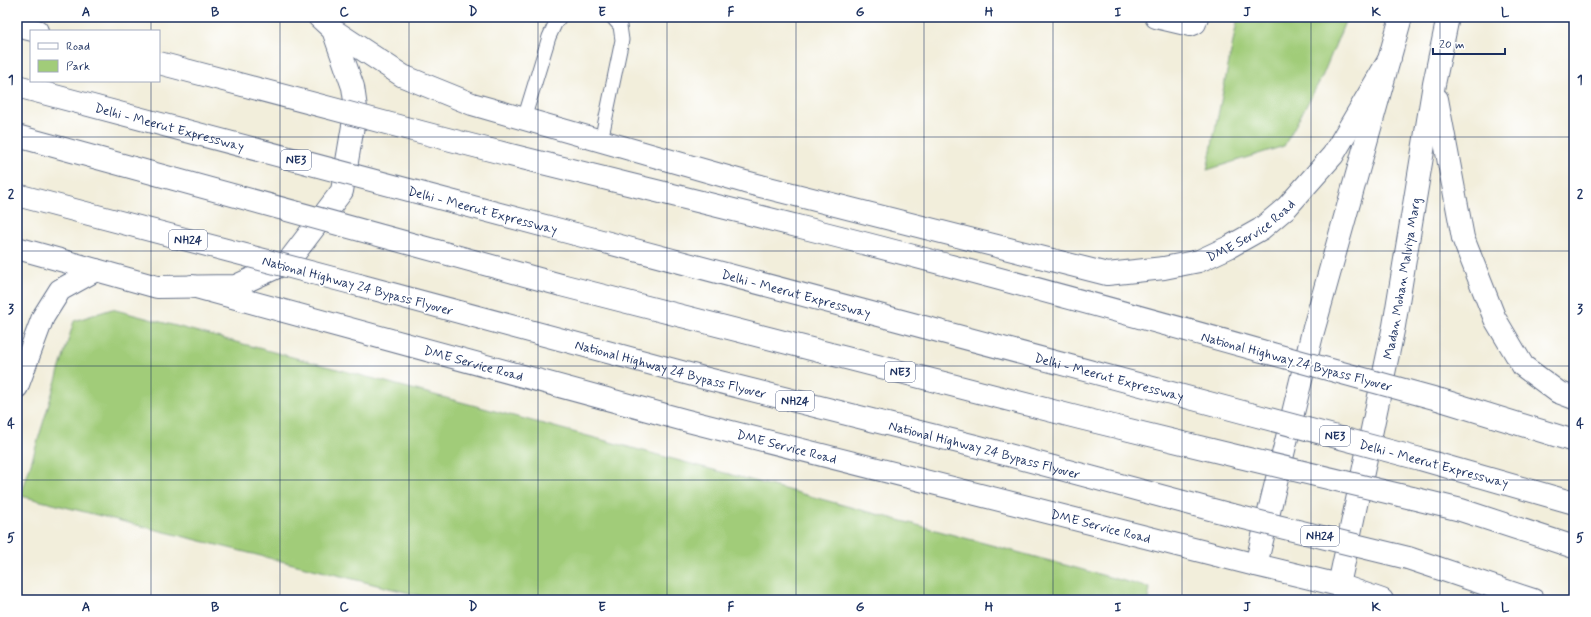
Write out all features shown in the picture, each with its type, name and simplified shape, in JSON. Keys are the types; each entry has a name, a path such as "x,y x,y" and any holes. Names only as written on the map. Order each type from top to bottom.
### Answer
{"main road":[{"path":"1156,17 1190,25 1194,23 1197,17"},
{"path":"1256,565 1312,335 1402,17"},
{"name":"Madan Mohan Malviya Marg","path":"1350,592 1434,84 1448,17"},
{"name":"DME Service Road","path":"326,24 404,76 472,104 745,182 1107,274 1164,268 1199,260 1229,247 1261,229 1287,207 1332,155 1390,58"},
{"path":"17,248 157,287 236,286 288,262 342,191 356,108 353,87 326,24"},
{"path":"17,26 32,30"},
{"name":"National Highway 24 Bypass Flyover","path":"160,63 505,155 796,226 1081,301 1441,400 1574,442"},
{"path":"1434,84 1463,238 1495,319 1523,366 1558,392 1574,398"},
{"name":"Delhi - Meerut Expressway","path":"17,86 1420,459 1574,503"},
{"name":"NE3","path":"17,136 561,285 1080,418 1461,510 1574,547"},
{"name":"National Highway 24 Bypass Flyover","path":"17,195 704,378 971,445 1232,516 1394,554 1533,600"},
{"path":"17,387 43,317 60,290 96,270"},
{"name":"DME Service Road","path":"192,286 684,420 1256,565 1382,600"}],"lane":[{"path":"524,119 549,37 560,17"},
{"path":"601,141 622,40 620,26 612,17"}],"green space":[{"path":"1238,17 1347,17 1322,77 1284,146 1207,170"},
{"path":"112,309 1150,588 1148,600 433,600 21,496 74,321"}]}
